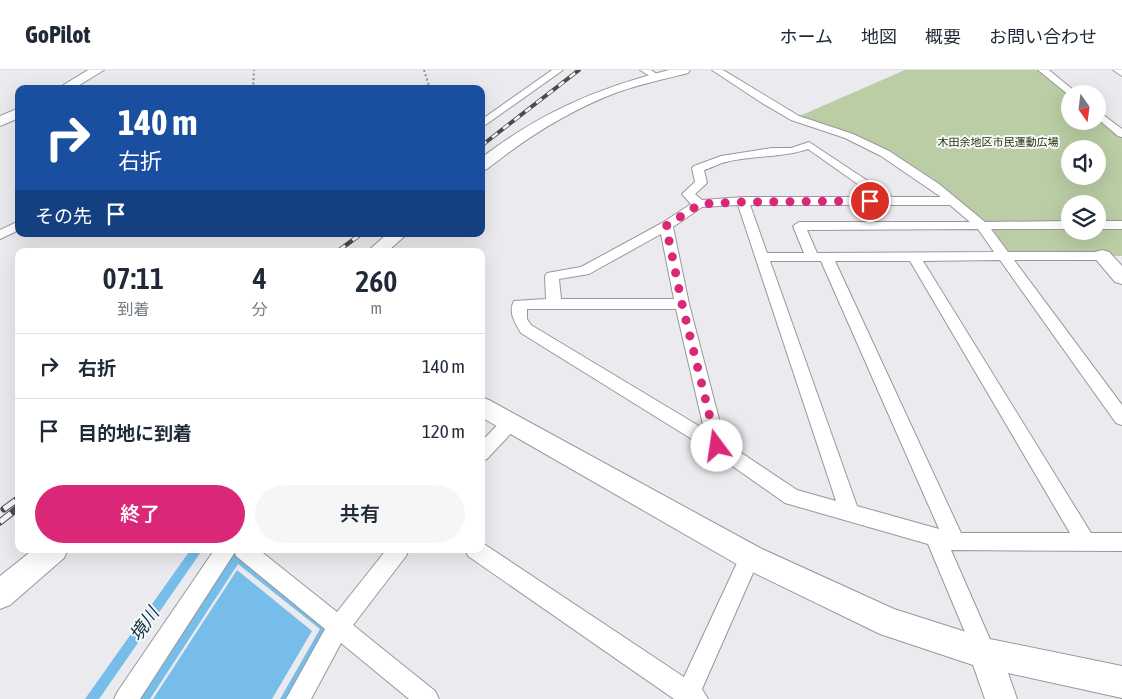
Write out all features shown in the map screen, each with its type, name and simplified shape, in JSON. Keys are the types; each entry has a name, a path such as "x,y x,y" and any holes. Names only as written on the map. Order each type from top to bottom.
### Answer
{"street":[{"path":"70,85 98,70"},
{"path":"485,122 558,70"},
{"path":"485,163 527,132 579,105 650,74 684,70"},
{"path":"717,70 795,118 849,136 876,149 925,177 954,201 981,225 1122,418"},
{"path":"1043,70 1062,85"},
{"path":"1118,70 1122,73"},
{"path":"0,122 15,114"},
{"path":"1106,121 1122,134"},
{"path":"700,204 688,194 701,183 698,168 710,165 721,159 772,151 792,151 809,145 889,200"},
{"path":"554,304 552,276 584,271 666,226 700,204 889,200 954,201"},
{"path":"743,202 850,513"},
{"path":"1001,699 946,540 819,257 799,226 1061,225"},
{"path":"666,226 682,304 717,446"},
{"path":"1106,226 1122,226"},
{"path":"0,234 15,227"},
{"path":"381,248 394,237"},
{"path":"914,256 1086,542"},
{"path":"1102,256 1122,278"},
{"path":"763,257 1122,256"},
{"path":"682,304 519,304 520,319 526,329 717,446 792,496 946,540 1122,542"},
{"path":"485,408 750,557 891,623 985,653 1122,682"},
{"path":"485,450 511,422"},
{"path":"0,595 49,553"},
{"path":"126,699 223,553"},
{"path":"248,553 427,699"},
{"path":"298,699 339,626 396,553"},
{"path":"481,553 690,697 750,557"}],"path":[{"path":"253,85 254,70"},
{"path":"424,70 429,85"}],"green space":[{"name":"木田余地区市民運動広場","path":"905,70 1043,70 1061,86 1061,130 1106,130 1106,121 1122,134 1122,256 1003,256 981,225 876,149 795,118"}],"water":[{"name":"境川","path":"188,553 200,553 99,699 85,699"},
{"path":"227,553 241,553 331,628 291,699 280,699 320,629 238,564 150,699 131,699"},
{"path":"237,570 312,631 272,699 153,699"}],"railway":[{"path":"485,143 579,70"},
{"path":"342,248 357,237"},
{"path":"4,509 15,501"},
{"path":"0,522 15,510"}],"route":[{"path":"717,446 682,304 666,226 700,204 870,201"}]}
